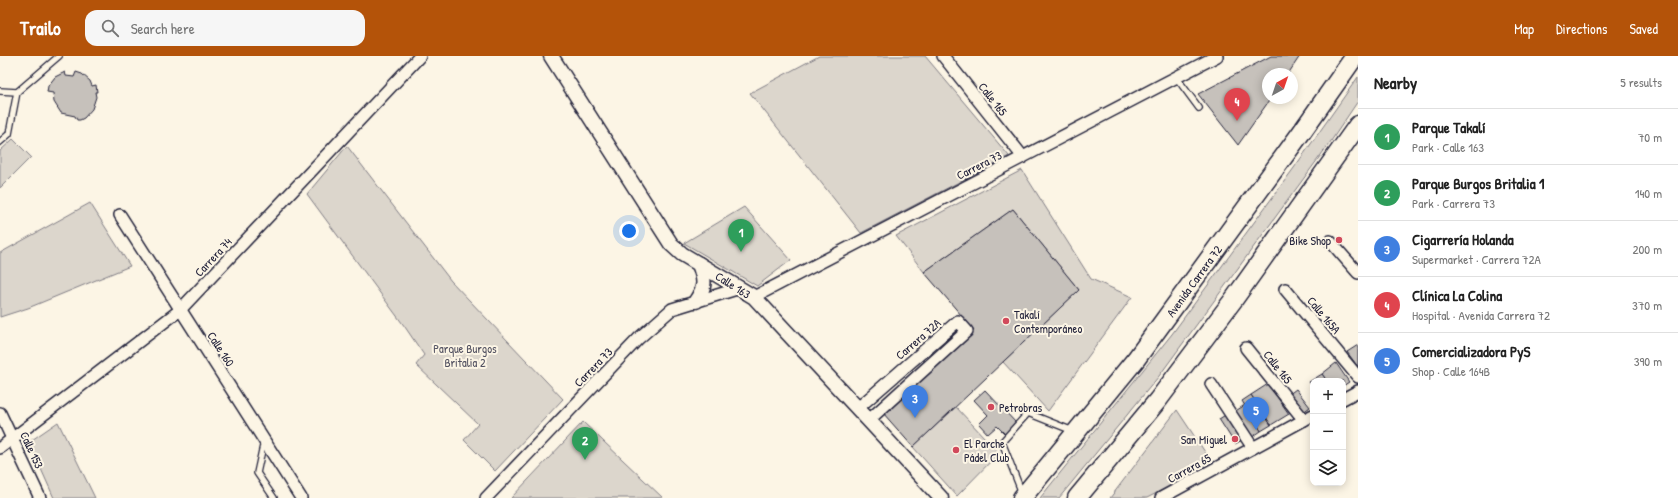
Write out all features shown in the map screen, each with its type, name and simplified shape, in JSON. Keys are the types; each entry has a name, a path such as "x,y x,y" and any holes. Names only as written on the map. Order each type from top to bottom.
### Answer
{"highway":[{"name":"Avenida Carrera 72","path":"1023,497 1136,359 1301,133 1355,56"},
{"path":"1076,498 1158,400 1225,310 1358,125"}],"street":[{"name":"Carrera 74","path":"0,448 180,310 420,56"},
{"name":"Calle 163","path":"551,56 663,233 682,254 754,297 941,498"},
{"name":"Calle 165","path":"944,56 1023,157"},
{"name":"Carrera 73","path":"754,297 1176,77 1198,60 1216,56"},
{"name":"Calle 160","path":"120,215 301,498"},
{"path":"1330,241 1358,273"},
{"path":"696,301 702,293 704,284 699,264"},
{"name":"Carrera 73","path":"486,498 638,338 672,309 740,288"},
{"name":"Calle 165A","path":"1285,289 1358,377"},
{"name":"Carrera 72A","path":"858,408 958,321 966,331 869,420"},
{"name":"Calle 165","path":"1246,348 1308,418"},
{"path":"1211,384 1253,448"},
{"path":"885,385 895,396"},
{"path":"1346,397 1358,391"},
{"name":"Calle 153","path":"0,413 40,498"},
{"name":"Carrera 65","path":"1161,498 1308,418"}],"lane":[{"path":"0,142 9,134 17,92 59,56"},
{"path":"1176,77 1199,108"},
{"path":"0,91 17,92"},
{"path":"1023,497 1002,442 1028,413 1077,432"},
{"path":"264,440 256,474 274,498"}],"green space":[{"path":"819,56 925,56 1009,156 861,233 750,93"},
{"path":"1358,77 1358,101 1329,144 1159,376 1059,498 1040,498 1172,334 1294,168"},
{"path":"13,139 31,157 0,188 0,151"},
{"name":"Parque Burgos Britalia 2","path":"347,146 451,281 563,399 495,471 464,440 478,424 416,365 424,355 307,194"},
{"path":"1022,170 1091,279 1132,297 1048,411 1003,362 1079,290 1013,209 924,272 896,236"},
{"path":"90,203 130,266 28,308 0,317 0,253"},
{"path":"744,207 791,260 757,286 684,243"},
{"name":"El Parche Pádel Club","path":"956,407 999,453 957,496 913,447"},
{"path":"1177,410 1213,464 1147,498 1110,498"},
{"path":"58,422 95,498 54,498 29,442"},
{"path":"583,422 663,498 511,498"}],"building":[{"path":"1271,56 1300,56 1292,68 1262,68 1262,104 1267,104 1238,145 1198,94"},
{"path":"65,72 66,76 74,77 76,72 82,74 90,81 92,86 96,85 97,92 95,92 96,97 92,109 84,118 80,120 77,120 75,116 61,113 54,102 53,93 47,92 48,86 55,77"},
{"name":"Takalí Contemporáneo","path":"1013,209 1079,290 913,447 883,413 974,330 924,272"},
{"path":"1358,345 1358,367 1347,352"},
{"path":"1336,363 1349,382 1346,384 1346,378 1325,378 1322,374"},
{"path":"1322,374 1325,378 1316,378"},
{"path":"1268,384 1289,414 1271,425 1251,395"},
{"path":"1296,389 1310,407 1302,413 1288,395"},
{"name":"Petrobras","path":"985,390 1017,424 1006,435 997,426 988,434 979,424 988,415 974,400"},
{"path":"1251,395 1271,425 1261,431 1242,401"},
{"path":"1245,405 1261,431 1251,438 1234,412"},
{"path":"1227,414 1242,440 1235,444 1219,419"}],"place":[{"name":"Clínica La Colina","path":"1237,121"},
{"name":"Bike Shop","path":"1339,240"},
{"name":"Parque Takalí","path":"741,252"},
{"name":"Takalí Contemporáneo","path":"1006,321"},
{"name":"Petrobras","path":"991,407"},
{"name":"Cigarrería Holanda","path":"915,418"},
{"name":"Comercializadora PyS","path":"1256,430"},
{"name":"San Miguel","path":"1235,439"},
{"name":"El Parche Pádel Club","path":"956,450"},
{"name":"Parque Burgos Britalia 1","path":"585,460"}]}
